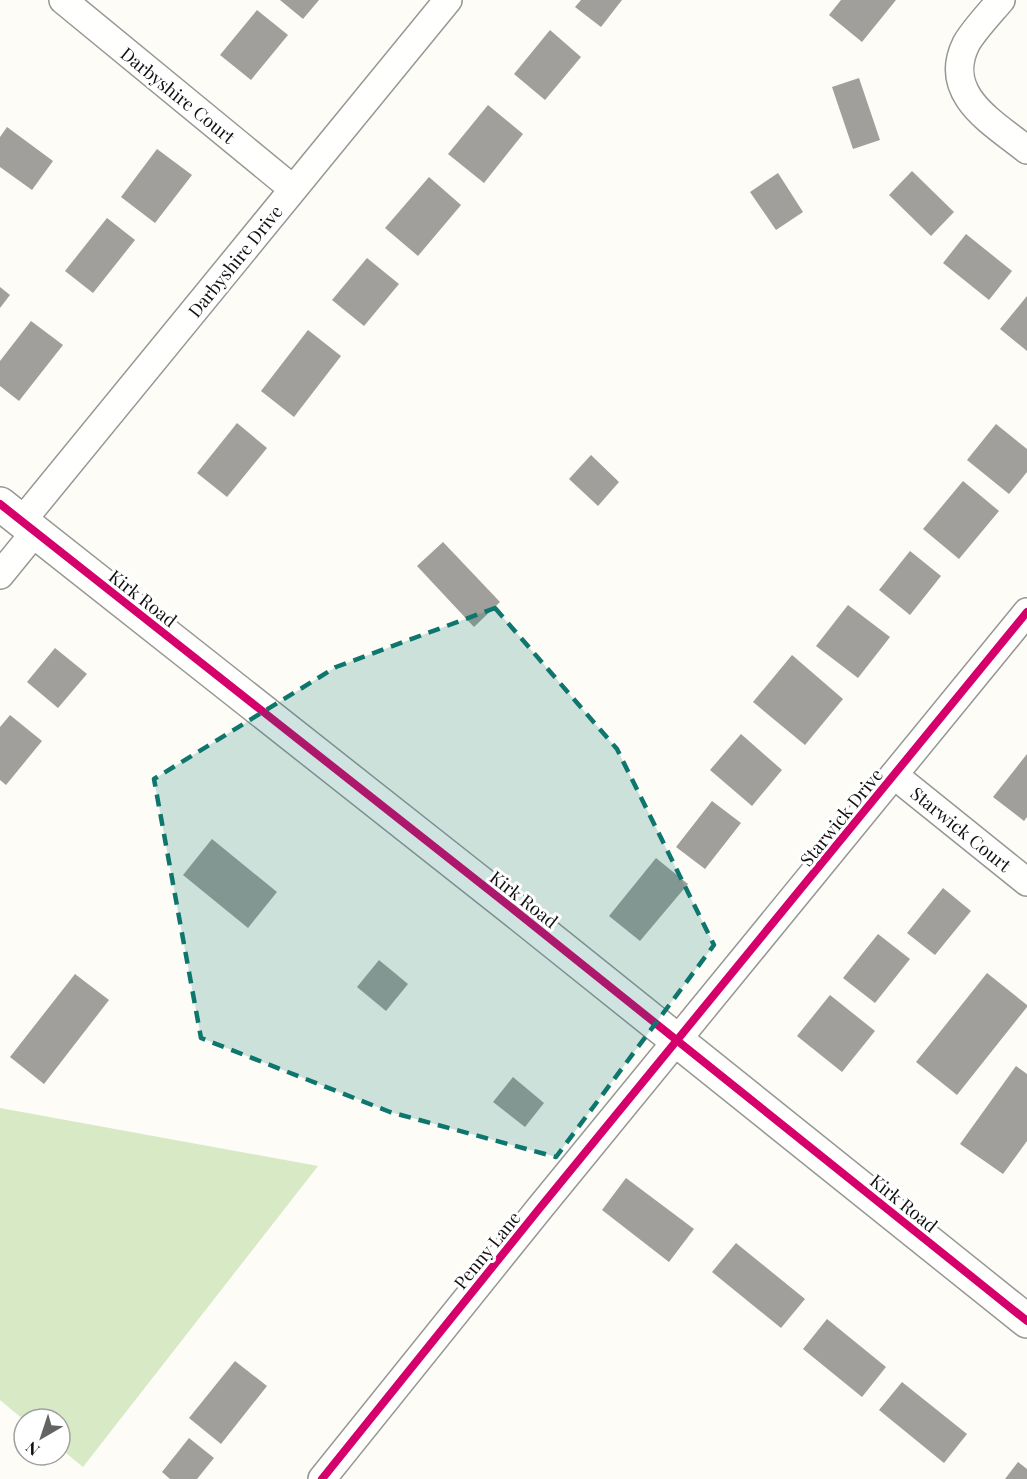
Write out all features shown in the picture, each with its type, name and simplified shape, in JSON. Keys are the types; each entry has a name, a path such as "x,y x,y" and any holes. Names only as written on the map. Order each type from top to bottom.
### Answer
{"street":[{"name":"Darbyshire Court","path":"63,0 293,189"},
{"name":"Darbyshire Drive","path":"0,575 13,518 293,189 448,0"},
{"path":"1001,0 967,42 961,59 960,76 964,93 974,108 1027,150"},
{"name":"Kirk Road","path":"13,518 513,909 1027,1321"},
{"name":"Starwick Drive","path":"677,1041 1027,612"},
{"name":"Starwick Court","path":"894,776 1027,882"},
{"name":"Penny Lane","path":"322,1479 677,1041"}],"highlighted area":[{"path":"495,608 617,749 714,945 556,1157 390,1112 201,1038 154,779 336,667"}],"green space":[{"path":"0,1108 318,1166 83,1467 72,1458 72,1407 12,1407 12,1410 0,1400"}],"building":[{"path":"280,0 319,0 303,19"},
{"path":"581,0 622,0 601,27 575,7"},
{"path":"841,0 896,0 862,42 829,15"},
{"path":"257,10 288,35 251,80 220,55"},
{"path":"550,30 581,57 545,100 514,74"},
{"path":"859,78 880,140 853,149 832,87"},
{"path":"488,105 523,134 484,183 448,154"},
{"path":"7,127 53,161 32,190 0,167 0,137"},
{"path":"157,149 192,175 155,223 121,197"},
{"path":"912,171 954,212 931,236 889,195"},
{"path":"778,173 803,212 776,230 750,192"},
{"path":"429,177 461,205 418,256 385,228"},
{"path":"107,218 135,240 93,293 65,271"},
{"path":"966,234 1012,271 989,300 943,263"},
{"path":"367,258 399,284 364,326 332,300"},
{"path":"0,287 10,295 0,308"},
{"path":"1027,296 1027,351 1000,329"},
{"path":"31,321 63,345 19,401 0,386 0,361"},
{"path":"308,330 341,356 294,417 261,391"},
{"path":"237,423 267,448 227,497 197,473"},
{"path":"996,424 1027,449 1027,472 1009,494 967,460"},
{"path":"591,455 619,482 598,506 569,479"},
{"path":"963,481 999,511 959,559 923,529"},
{"path":"443,542 500,602 474,627 417,566"},
{"path":"910,551 941,576 910,615 879,590"},
{"path":"848,605 890,637 858,678 816,646"},
{"path":"55,648 87,674 58,708 27,682"},
{"path":"792,655 843,699 805,745 753,702"},
{"path":"10,715 42,741 6,785 0,780 0,727"},
{"path":"741,734 782,770 752,806 710,770"},
{"path":"1027,754 1027,817 1024,821 993,797"},
{"path":"712,801 741,823 705,869 676,847"},
{"path":"212,839 277,892 248,928 183,875"},
{"path":"656,858 688,884 640,941 609,916"},
{"path":"943,888 971,911 935,955 907,933"},
{"path":"878,934 910,959 875,1003 843,978"},
{"path":"379,960 408,984 386,1011 357,987"},
{"path":"987,973 1027,1007 957,1095 916,1062"},
{"path":"75,974 109,1000 44,1084 10,1057"},
{"path":"830,995 875,1031 842,1072 797,1036"},
{"path":"1016,1066 1027,1074 1027,1141 1003,1174 960,1144"},
{"path":"513,1077 544,1103 525,1127 493,1102"},
{"path":"626,1178 694,1229 669,1262 602,1210"},
{"path":"736,1243 805,1299 781,1328 712,1272"},
{"path":"827,1319 886,1367 862,1397 803,1349"},
{"path":"235,1361 267,1386 221,1444 189,1418"},
{"path":"902,1382 967,1434 944,1463 879,1410"},
{"path":"189,1438 214,1458 197,1479 170,1479 162,1472"},
{"path":"1018,1462 1027,1469 1027,1479 1005,1479"}],"cycle path":[{"path":"0,504 513,909 1027,1321"},
{"path":"322,1479 539,1209 1027,612"}]}
